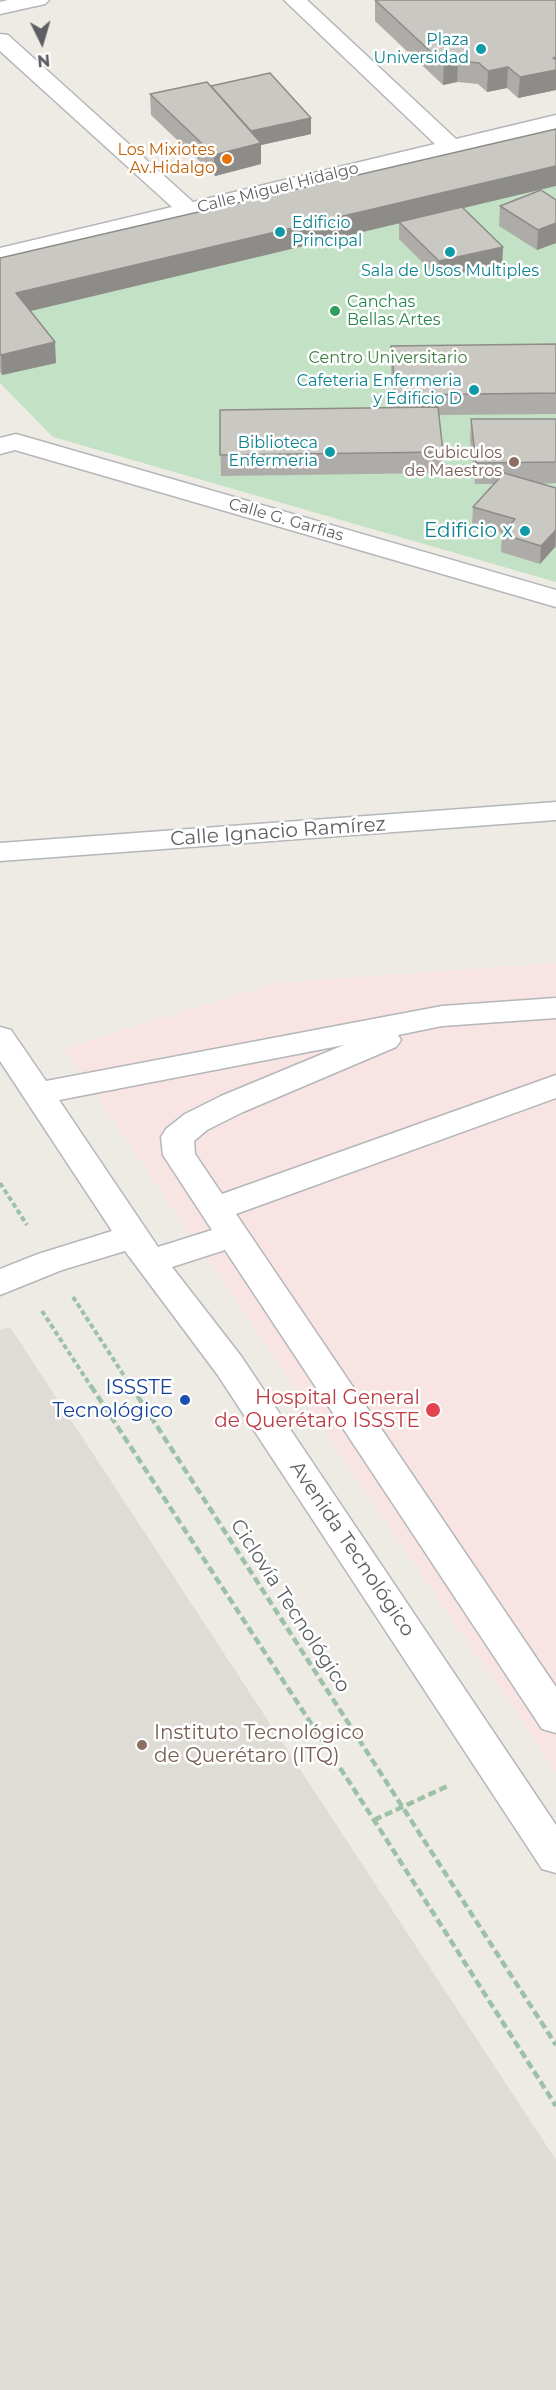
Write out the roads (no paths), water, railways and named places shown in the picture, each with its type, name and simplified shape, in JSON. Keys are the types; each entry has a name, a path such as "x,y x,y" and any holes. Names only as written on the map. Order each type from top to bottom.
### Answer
{"street":[{"path":"0,8 38,0"},
{"path":"295,0 450,146"},
{"path":"0,40 189,210"},
{"name":"Calle Miguel Hidalgo","path":"0,255 556,122"},
{"name":"Calle G. Garfias","path":"5,437 556,599"},
{"name":"Calle Ignacio Ramírez","path":"0,852 556,811"},
{"path":"40,1093 442,1016 556,1008"},
{"path":"442,1016 232,1104 196,1122 177,1137 179,1155 556,1718"},
{"name":"Avenida Tecnológico","path":"0,1037 40,1093 142,1249 229,1365 556,1857"},
{"path":"10,1279 50,1262 142,1249 224,1222 556,1086"}],"place":[{"name":"Plaza Universidad","path":"481,49"},
{"name":"Los Mixiotes Av.Hidalgo","path":"227,159"},
{"name":"Edificio Principal","path":"280,232"},
{"name":"Sala de Usos Multiples","path":"450,252"},
{"name":"Canchas Bellas Artes","path":"335,311"},
{"name":"Cafeteria Enfermeria y Edificio D","path":"474,390"},
{"name":"Biblioteca Enfermeria","path":"330,452"},
{"name":"Cubiculos de Maestros","path":"514,462"},
{"name":"Edificio x","path":"525,531"},
{"name":"ISSSTE Tecnológico","path":"185,1400"},
{"name":"Hospital General de Querétaro ISSSTE","path":"433,1410"},
{"name":"Instituto Tecnológico de Querétaro (ITQ)","path":"142,1745"}],"park label":[{"name":"Centro Universitario","path":"388,358"}]}
